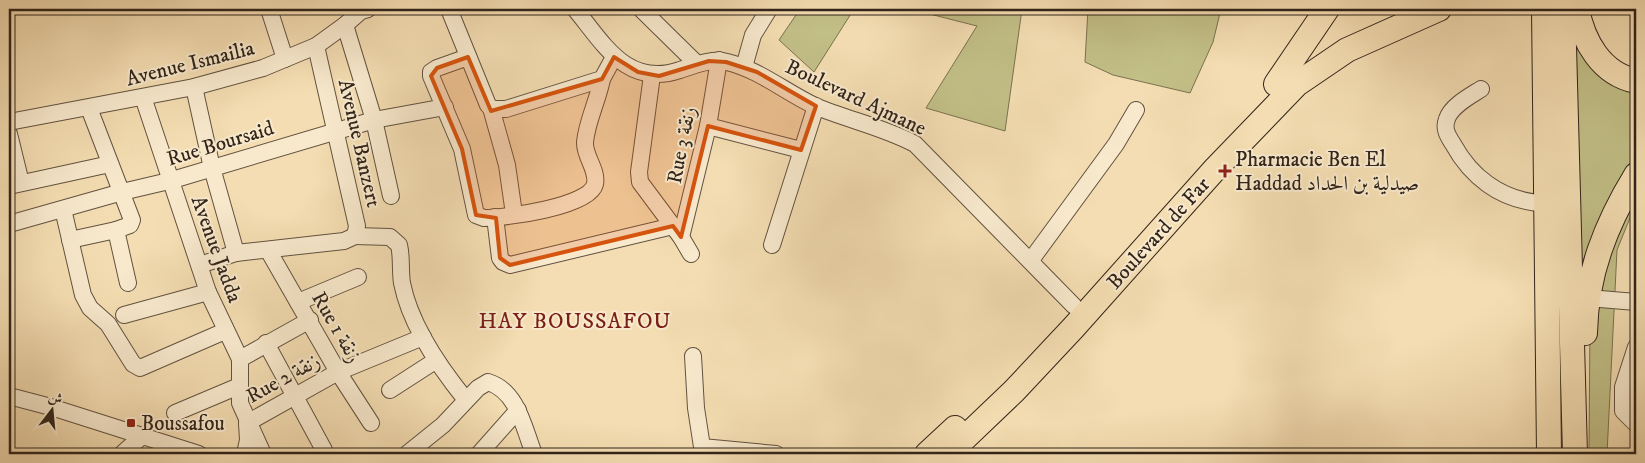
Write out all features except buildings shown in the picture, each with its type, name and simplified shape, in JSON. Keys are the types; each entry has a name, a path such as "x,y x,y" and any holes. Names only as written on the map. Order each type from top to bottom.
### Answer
{"highway":[{"path":"1276,84 1327,9"},
{"name":"Boulevard de Far","path":"927,454 1043,340 1276,84 1330,42 1405,9"},
{"name":"Boulevard de Far","path":"948,454 1014,391 1096,304 1216,168 1297,84 1347,50 1439,9"},
{"path":"1534,9 1534,92 1541,293 1550,397"},
{"path":"1544,9 1550,454"},
{"path":"1563,9 1575,454"},
{"path":"1576,9 1588,45 1595,54 1613,71 1636,81"},
{"path":"1584,454 1584,342 1593,269 1603,238 1615,211 1636,175"}],"street":[{"path":"269,9 285,59"},
{"path":"449,9 468,57 499,108 514,214"},
{"path":"575,9 614,57 638,72 652,75 639,178 643,189 677,232 690,254"},
{"path":"641,9 697,64"},
{"path":"744,67 753,35 769,9"},
{"path":"1302,46 1318,9"},
{"name":"Avenue Ismailia","path":"9,122 194,87 263,68 316,46 363,10"},
{"path":"345,25 374,120 391,196"},
{"name":"Avenue Banzert","path":"316,46 357,226 350,239"},
{"path":"468,57 436,68 431,72 431,76 462,149 476,215 484,218 563,205 587,194 594,186 595,180 585,143 602,79 614,57"},
{"name":"Boulevard Ajmane","path":"652,75 664,75 697,64 718,60 757,72 791,94 816,106 892,132 915,144 1031,260 1074,306"},
{"name":"Rue 3 زنقة","path":"677,232 708,126 718,60"},
{"path":"499,108 602,79"},
{"path":"194,87 212,168 236,253"},
{"path":"1481,89 1453,110 1447,119 1446,132 1457,153 1478,179 1499,192 1524,201 1538,203"},
{"name":"Avenue Jadda","path":"143,97 169,182 208,292 240,359"},
{"path":"772,245 816,106"},
{"name":"Rue Boursaid","path":"9,224 122,192 169,182 336,130 374,120 445,107"},
{"path":"70,240 116,230 130,225 132,222 89,108"},
{"path":"1031,260 1116,144 1136,110"},
{"path":"708,126 801,150"},
{"path":"9,134 15,185 110,164"},
{"path":"63,209 83,295 90,308 108,324 133,364 140,368 225,331"},
{"path":"495,217 500,258 503,262 510,264 616,242 677,232"},
{"path":"116,230 128,283"},
{"path":"200,265 236,253 350,239 390,238 399,244 404,290 435,361 466,400"},
{"name":"Rue 1 زنقة","path":"268,250 310,320 338,372 371,423"},
{"path":"298,302 358,277"},
{"path":"124,315 208,292"},
{"path":"1588,298 1634,306"},
{"path":"263,454 240,403 240,359 310,320"},
{"name":"Rue 2 زنقة","path":"247,419 293,397 338,372 424,337"},
{"path":"266,343 293,397 324,450"},
{"path":"1636,347 1623,387 1623,411 1636,424"},
{"path":"693,356 696,408 702,447 765,453"},
{"path":"390,390 435,361"},
{"path":"407,454 443,425 466,400 486,383 497,386 507,394 518,410 534,454"},
{"path":"175,413 239,386"},
{"path":"9,396 51,407 199,454"},
{"path":"479,454 518,410"},
{"path":"245,454 248,440 247,419"},
{"path":"122,454 142,436"}],"highlighted area":[{"path":"468,57 491,111 602,79 614,57 638,72 659,76 709,61 726,62 757,72 816,106 801,150 708,126 681,237 673,226 510,265 500,258 496,218 476,215 462,149 431,76 437,68"}],"shaded area":[{"path":"800,9 854,9 814,72 779,40"},
{"path":"910,9 1022,9 1005,131 926,108 977,26"},
{"path":"1088,9 1221,9 1213,42 1190,93 1113,75 1085,62"},
{"path":"1576,44 1594,69 1636,90 1636,159 1607,206 1576,276 1579,195"},
{"path":"1636,189 1636,203 1617,250 1607,454 1589,454 1590,320 1598,281"}],"place":[{"name":"Pharmacie Ben El Haddad صيدلية بن الحداد","path":"1225,171"},
{"name":"Boussafou","path":"131,423"}],"district":[{"name":"HAY BOUSSAFOU","path":"575,320"}]}
